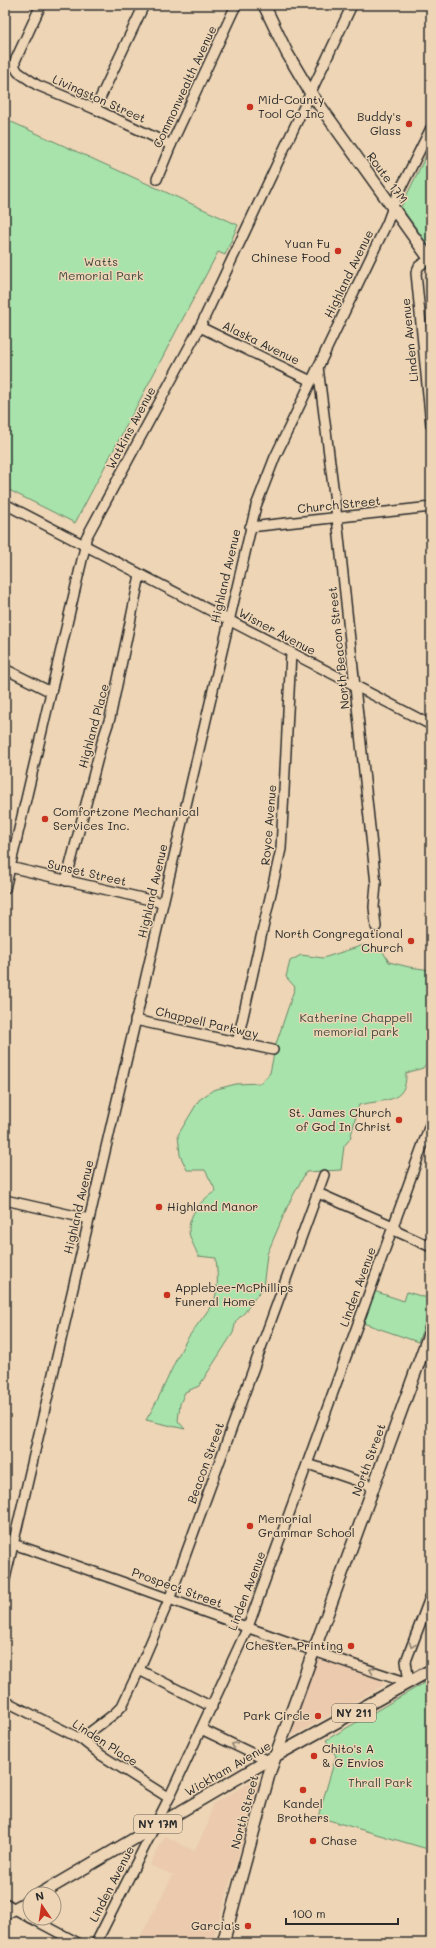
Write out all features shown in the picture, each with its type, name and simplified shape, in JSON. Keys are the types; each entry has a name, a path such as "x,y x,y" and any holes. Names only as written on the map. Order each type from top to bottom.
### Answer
{"main road":[{"name":"Route 17M","path":"264,5 287,53 310,92 430,260"},
{"name":"North Street","path":"223,1943 270,1771 272,1758 431,1329"},
{"name":"Wickham Avenue","path":"54,1886 272,1758 431,1670"},
{"path":"8,1908 22,1903"}],"street":[{"name":"Livingston Street","path":"41,5 15,61 15,67 18,72 37,85 95,109 171,145"},
{"path":"95,109 144,5"},
{"name":"Commonwealth Avenue","path":"157,179 171,145 236,5"},
{"name":"Watkins Avenue","path":"5,889 8,867 51,692 86,538 200,327 352,5"},
{"name":"Highland Avenue","path":"5,1579 250,527 263,485 394,208 397,196 431,128"},
{"name":"Linden Avenue","path":"430,260 419,266 416,273 431,425"},
{"name":"Alaska Avenue","path":"200,327 312,381"},
{"name":"North Beacon Street","path":"318,367 337,518 376,884 374,907 376,927"},
{"name":"Wisner Avenue","path":"6,507 431,725"},
{"name":"Church Street","path":"250,527 431,507"},
{"name":"Highland Place","path":"66,881 102,742 110,718 140,575"},
{"name":"Royce Avenue","path":"237,1042 281,849 291,653"},
{"path":"5,669 51,692"},
{"name":"Sunset Street","path":"8,867 163,903"},
{"name":"Chappell Parkway","path":"135,1020 273,1050"},
{"name":"Linden Avenue","path":"96,1943 169,1798 248,1627 308,1464 392,1226 431,1122"},
{"name":"Beacon Street","path":"81,1739 114,1714 122,1706 139,1670 169,1600 324,1175"},
{"path":"318,1193 392,1226 398,1232 431,1247"},
{"path":"5,1200 89,1219"},
{"path":"308,1464 372,1486"},
{"name":"Prospect Street","path":"5,1539 13,1544 123,1581 169,1600 409,1683"},
{"path":"409,1683 406,1661 431,1596"},
{"path":"139,1670 212,1707"},
{"name":"Linden Place","path":"5,1701 81,1739 101,1755 169,1798"},
{"path":"201,1729 272,1758"},
{"path":"8,1908 22,1914"},
{"path":"45,1926 78,1943"}],"shaded area":[{"path":"318,1658 381,1680 384,1685 294,1735 292,1730"},
{"path":"257,1779 259,1785 212,1943 137,1943 173,1875 150,1865 165,1836 194,1851 208,1824 212,1804"}],"green space":[{"name":"Watts Memorial Park","path":"5,119 238,225 225,255 218,252 75,523 5,488"},
{"path":"431,145 431,249 401,207"},
{"name":"Katherine Chappell memorial park","path":"364,945 382,950 389,962 431,970 430,1059 423,1068 406,1073 405,1083 398,1096 384,1101 359,1105 350,1139 344,1146 341,1170 306,1172 289,1203 267,1254 263,1288 245,1312 236,1321 233,1333 199,1386 185,1392 180,1404 178,1421 185,1429 146,1420 157,1401 186,1341 213,1303 217,1288 216,1258 198,1256 189,1232 189,1225 193,1213 206,1198 216,1191 205,1170 187,1170 180,1155 178,1135 199,1100 213,1090 236,1084 261,1083 270,1073 276,1044 295,987 286,977 290,961 301,955 323,958"},
{"path":"374,1291 404,1301 407,1292 431,1299 431,1307 418,1342 363,1323"},
{"name":"Thrall Park","path":"431,1679 431,1850 318,1817 336,1756 326,1740"}],"place":[{"name":"Mid-County Tool Co Inc","path":"250,107"},
{"name":"Buddy's Glass","path":"409,124"},
{"name":"Yuan Fu Chinese Food","path":"338,251"},
{"name":"Comfortzone Mechanical Services Inc.","path":"45,819"},
{"name":"North Congregational Church","path":"411,941"},
{"name":"St. James Church of God In Christ","path":"399,1120"},
{"name":"Highland Manor","path":"159,1207"},
{"name":"Applebee-McPhillips Funeral Home","path":"167,1295"},
{"name":"Memorial Grammar School","path":"250,1526"},
{"name":"Chester Printing","path":"351,1646"},
{"name":"Park Circle","path":"318,1716"},
{"name":"Chito's A & G Envios","path":"314,1756"},
{"name":"Kandel Brothers","path":"303,1790"},
{"name":"Chase","path":"313,1841"},
{"name":"Garcia's","path":"248,1926"}]}
